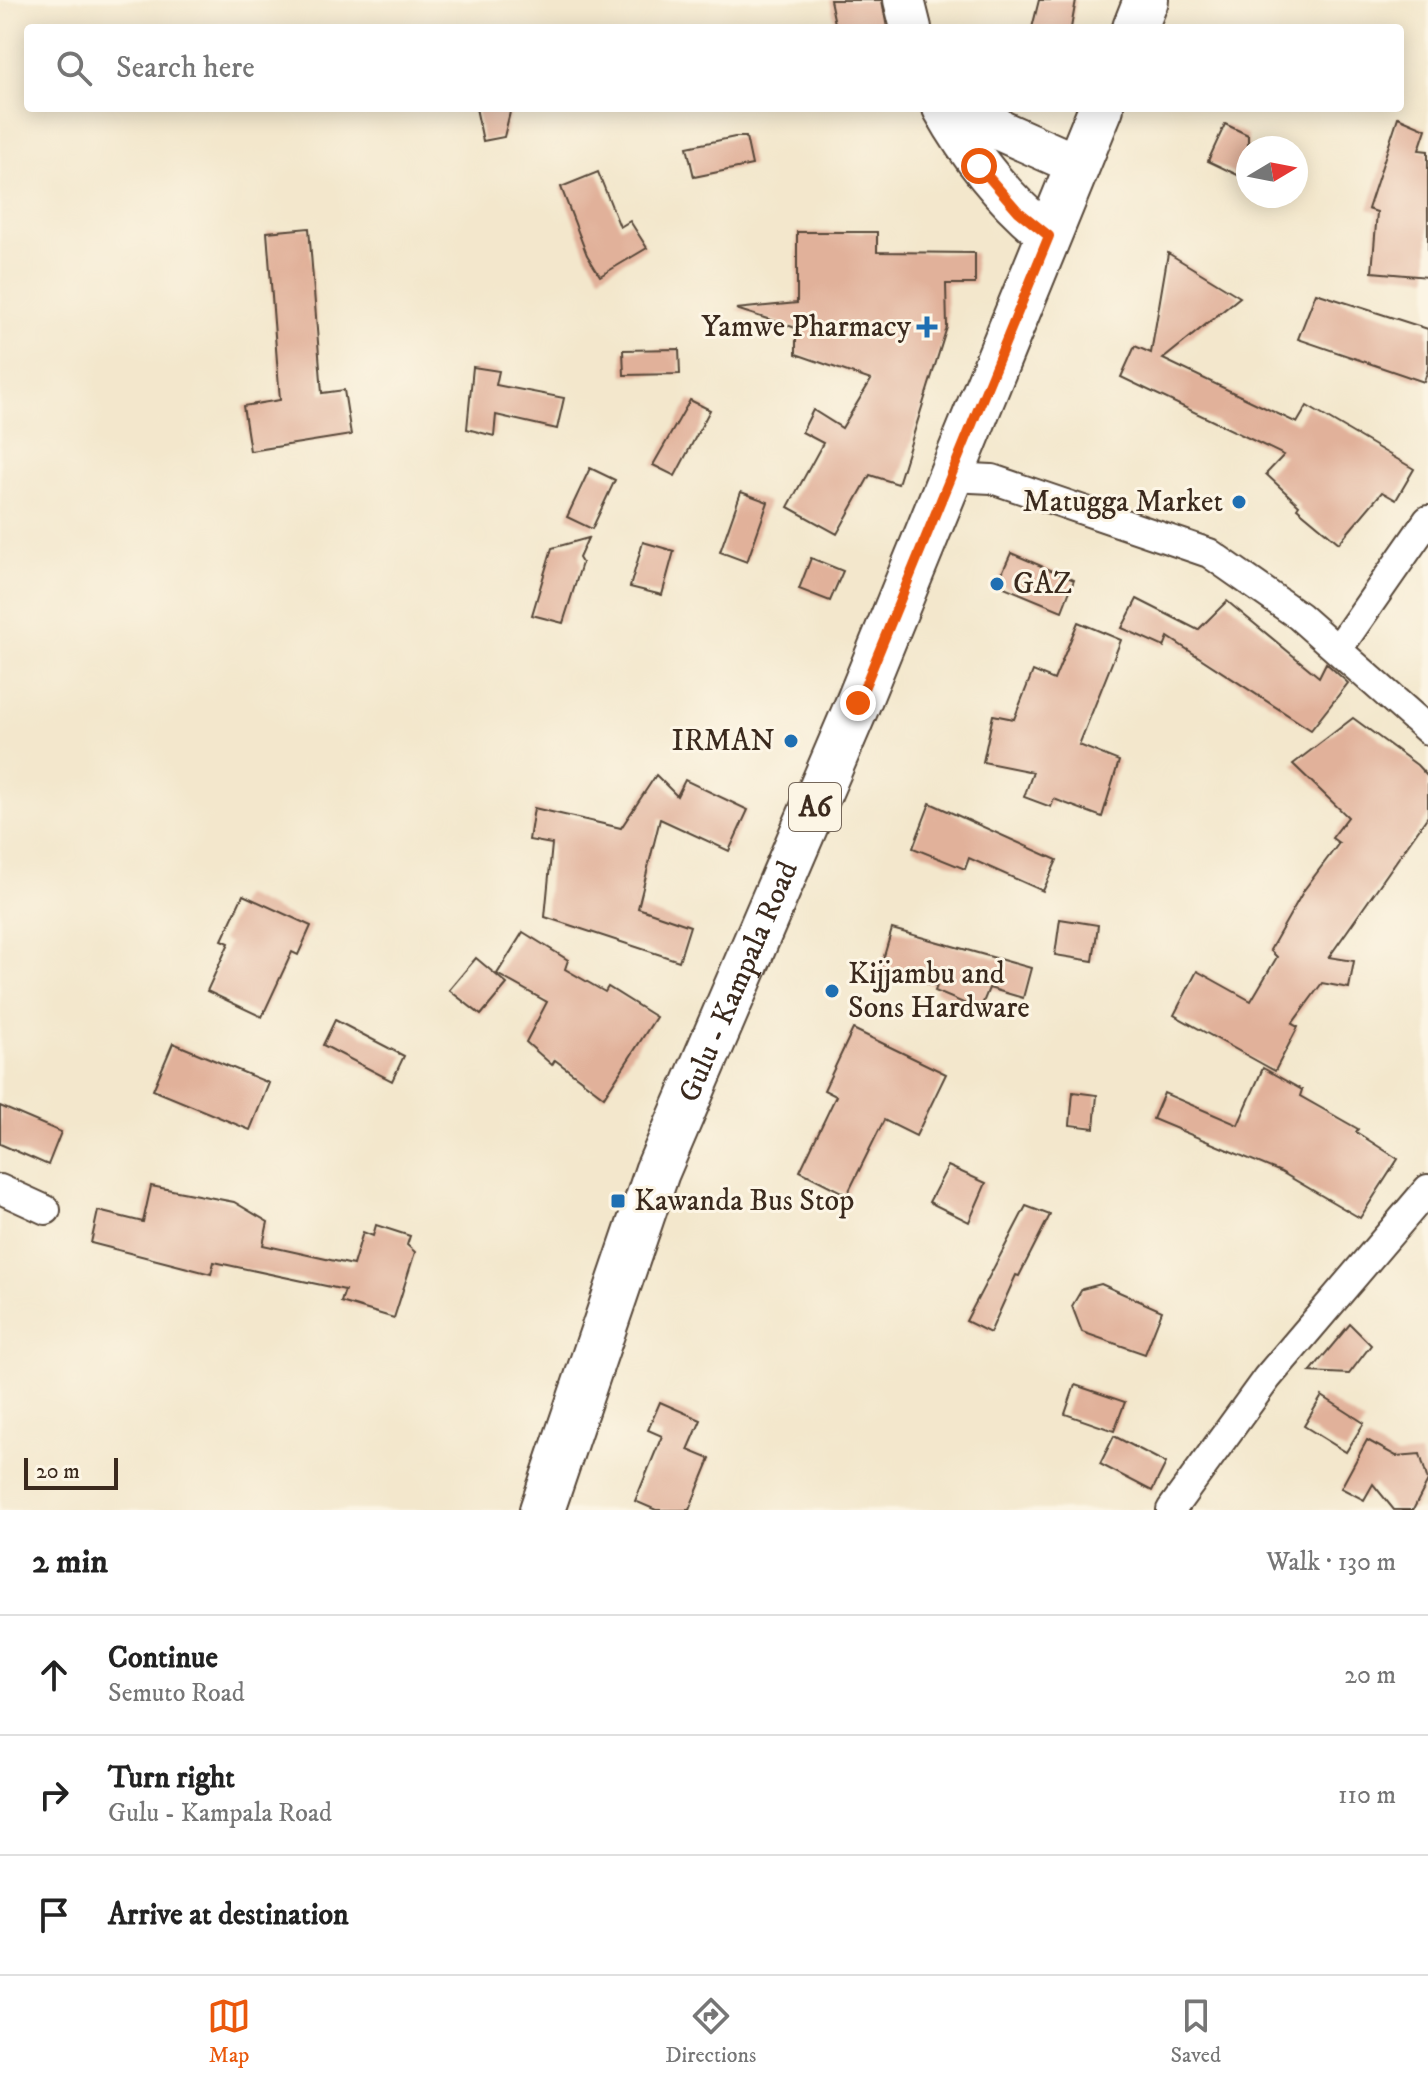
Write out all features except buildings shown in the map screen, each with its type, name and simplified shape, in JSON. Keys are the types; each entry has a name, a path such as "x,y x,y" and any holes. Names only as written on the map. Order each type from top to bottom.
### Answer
{"main road":[{"path":"1137,24 1146,0"},
{"path":"945,112 979,166 1018,211 1049,236"},
{"path":"981,112 999,130 1078,165"},
{"name":"Gulu - Kampala Road","path":"547,1509 657,1172 773,906 1099,112"}],"street":[{"path":"951,477 992,479 1209,553 1252,580 1338,649 1428,730"},
{"path":"1338,649 1428,520"},
{"path":"0,1189 46,1210"},
{"path":"1171,1510 1267,1378 1428,1189"}],"place":[{"name":"Yamwe Pharmacy","path":"927,327"},
{"name":"Matugga Market","path":"1239,502"},
{"name":"GAZ","path":"997,584"},
{"name":"IRMAN","path":"791,741"},
{"name":"Kijjambu and Sons Hardware","path":"832,991"},
{"name":"Kawanda Bus Stop","path":"618,1201"}],"route":[{"path":"858,703 1049,236 1018,211 979,166"}]}
